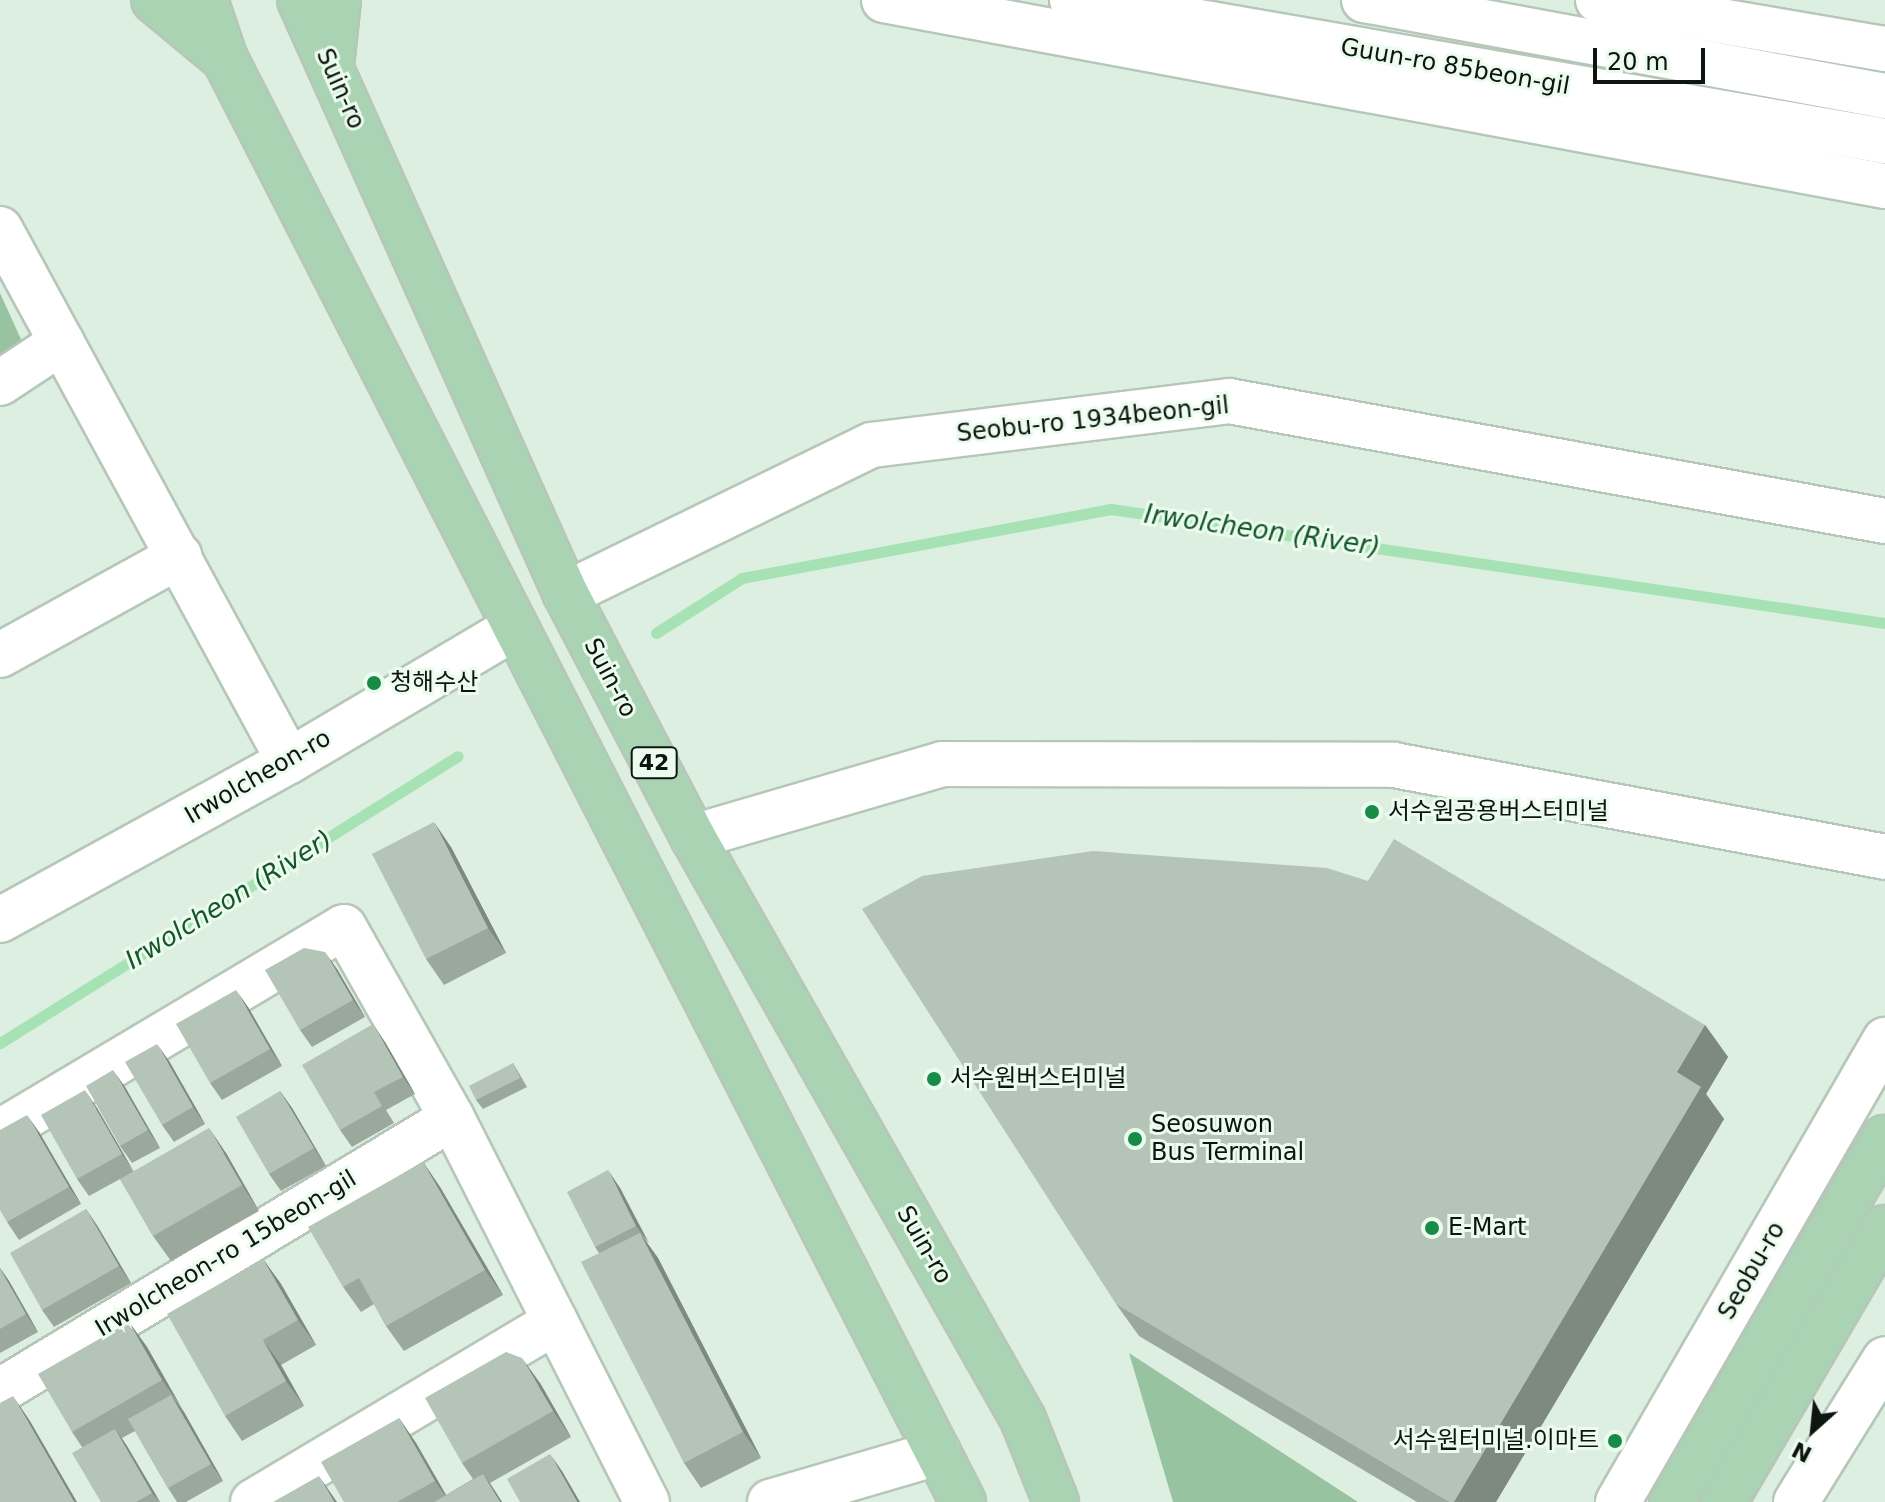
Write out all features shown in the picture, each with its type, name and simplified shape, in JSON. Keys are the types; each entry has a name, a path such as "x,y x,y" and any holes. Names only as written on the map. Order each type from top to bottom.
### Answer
{"main road":[{"path":"154,0 225,59"},
{"path":"205,0 225,59 963,1502"},
{"name":"Suin-ro","path":"300,0 566,594 693,837 1023,1419 1056,1502"},
{"path":"331,68 338,0"},
{"name":"Seobu-ro","path":"1672,1502 1885,1138"},
{"path":"1724,1502 1885,1228"}],"street":[{"path":"884,0 1885,186"},
{"name":"Guun-ro 85beon-gil","path":"1072,0 1885,141"},
{"name":"Guun-ro 85beon-gil","path":"1364,0 1885,96"},
{"path":"1598,0 1681,7 1885,49"},
{"path":"0,229 289,761"},
{"path":"0,383 62,342"},
{"name":"Seobu-ro 1934beon-gil","path":"566,594 872,445 1229,401 1885,521"},
{"path":"0,655 179,556"},
{"name":"Irwolcheon-ro","path":"0,920 289,761 514,628"},
{"path":"693,837 942,764 1394,765 1885,857"},
{"path":"0,1132 344,927 452,1118 647,1502"},
{"name":"Seobu-ro","path":"1618,1502 1885,1040"},
{"name":"Irwolcheon-ro 15beon-gil","path":"0,1391 452,1118"},
{"path":"253,1502 555,1322"},
{"path":"1796,1502 1885,1359"},
{"path":"770,1502 938,1453"}],"green space":[{"path":"0,293 25,348 0,364"},
{"path":"1129,1353 1358,1502 1173,1502"}],"building":[{"path":"434,822 488,928 426,959 372,854"},
{"path":"1394,839 1705,1025 1677,1072 1701,1087 1454,1502 1449,1502 1116,1304 862,909 922,876 1093,851 1327,868 1368,881"},
{"path":"304,948 325,952 353,1000 300,1030 265,970"},
{"path":"236,990 270,1049 210,1083 176,1024"},
{"path":"373,1024 403,1077 374,1092 382,1106 340,1130 302,1065"},
{"path":"157,1044 193,1107 162,1125 125,1062"},
{"path":"513,1063 520,1078 476,1100 469,1086"},
{"path":"113,1070 148,1130 120,1146 86,1086"},
{"path":"85,1090 122,1154 77,1179 41,1115"},
{"path":"280,1091 314,1148 269,1174 236,1117"},
{"path":"27,1115 69,1187 7,1222 0,1210 0,1130"},
{"path":"209,1128 242,1185 153,1236 120,1179"},
{"path":"423,1162 485,1270 386,1326 359,1278 343,1287 308,1227"},
{"path":"608,1170 636,1226 595,1247 567,1192"},
{"path":"86,1209 119,1266 42,1310 10,1253"},
{"path":"640,1233 743,1432 684,1463 581,1262"},
{"path":"263,1259 298,1320 263,1340 286,1381 225,1416 167,1314"},
{"path":"0,1269 26,1314 0,1329"},
{"path":"129,1322 162,1380 72,1432 38,1374"},
{"path":"506,1352 522,1358 553,1411 462,1463 425,1398"},
{"path":"171,1395 211,1464 168,1488 128,1419"},
{"path":"13,1396 74,1502 0,1502 0,1403"},
{"path":"399,1418 435,1481 397,1502 344,1502 321,1462"},
{"path":"115,1429 152,1493 136,1502 101,1502 72,1453"},
{"path":"550,1454 577,1502 520,1502 507,1479"},
{"path":"483,1474 500,1502 434,1502"},
{"path":"319,1476 334,1502 273,1502"}],"waterway":[{"name":"Irwolcheon (River)","path":"656,633 742,578 1111,509 1885,623"},
{"name":"Irwolcheon (River)","path":"0,1043 458,756"}],"place":[{"name":"청해수산","path":"374,683"},
{"name":"서수원공용버스터미널","path":"1372,812"},
{"name":"서수원버스터미널","path":"934,1079"},
{"name":"Seosuwon Bus Terminal","path":"1135,1139"},
{"name":"E-Mart","path":"1432,1228"},
{"name":"서수원터미널.이마트","path":"1615,1441"}]}
